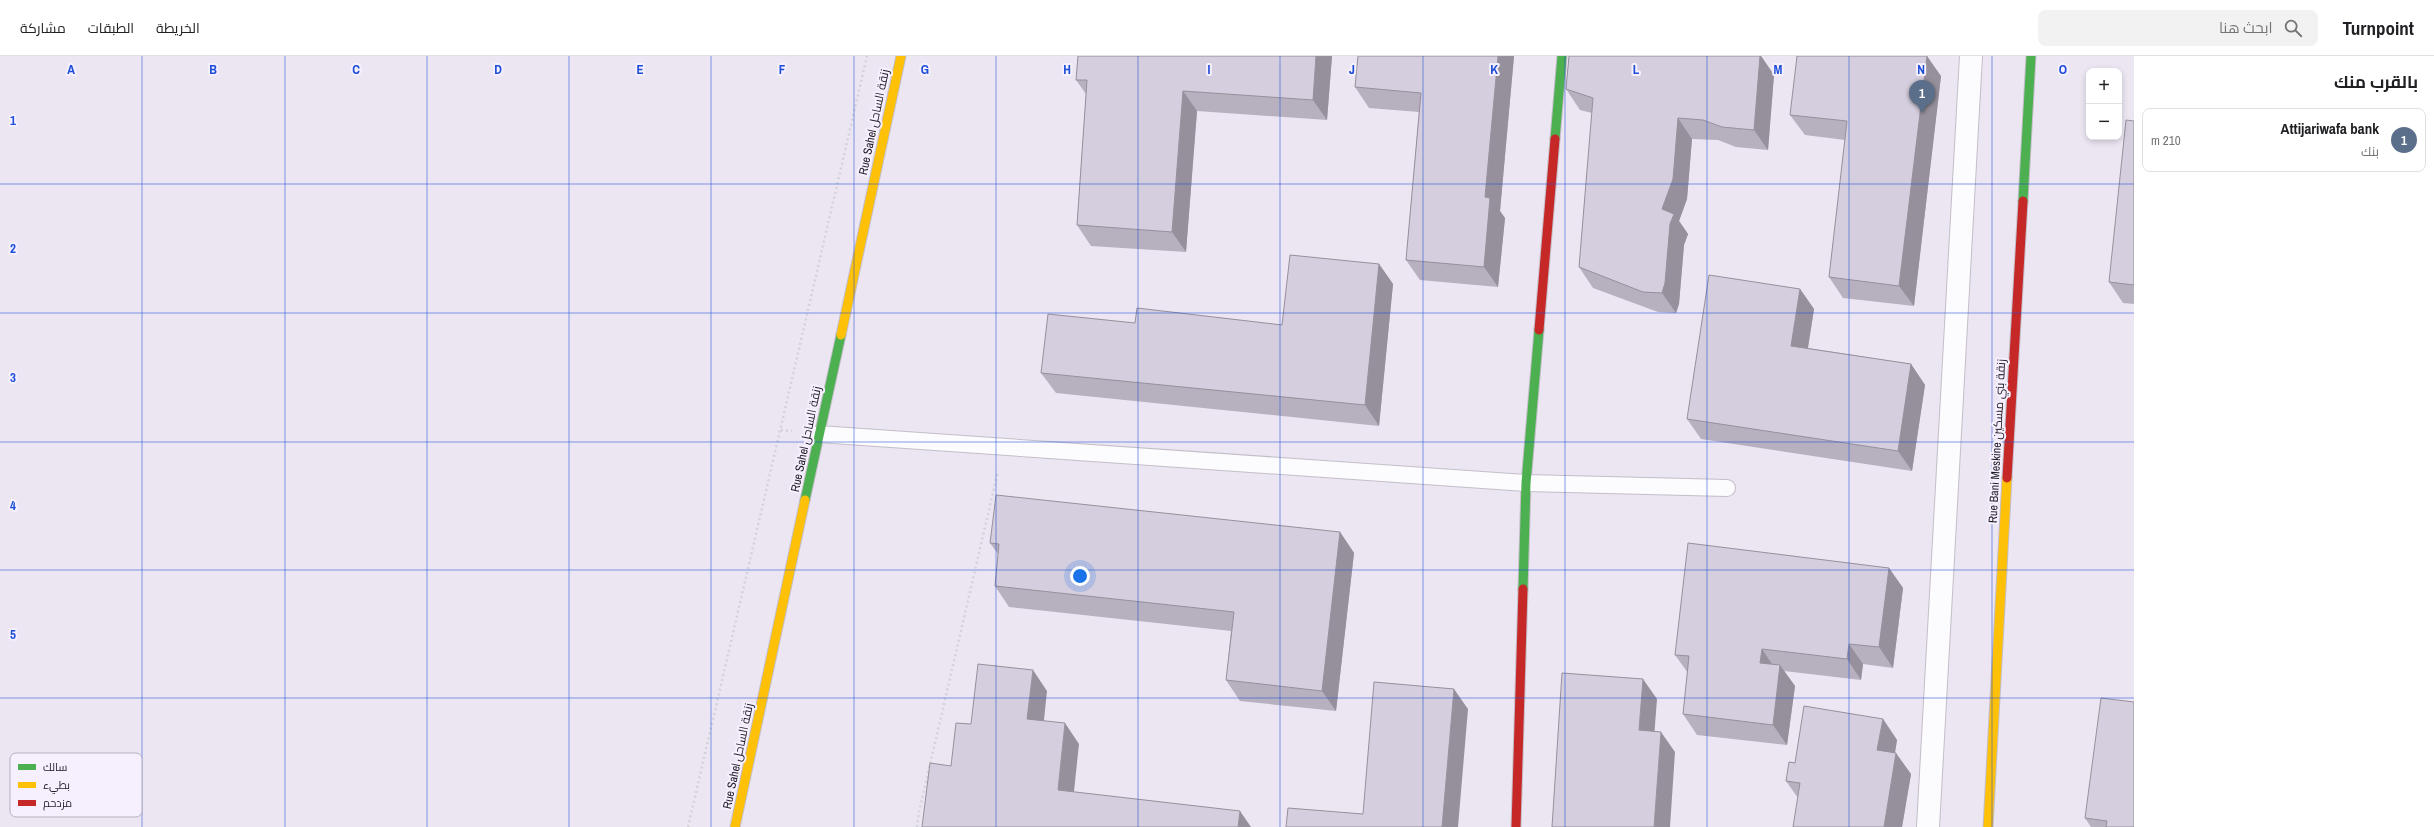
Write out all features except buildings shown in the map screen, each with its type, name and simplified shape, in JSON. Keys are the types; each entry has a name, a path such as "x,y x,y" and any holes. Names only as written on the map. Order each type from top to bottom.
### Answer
{"street":[{"name":"Rue Sahel زنقة الساحل","path":"735,827 901,56"},
{"path":"1516,827 1526,483 1562,56"},
{"path":"1928,827 1971,56"},
{"name":"Rue Bani Meskine زنقة بني مسكين","path":"1988,827 2031,56"}],"lane":[{"path":"819,434 1526,483 1727,488"}],"path":[{"path":"688,827 867,56"},
{"path":"917,827 919,812 1004,447"}],"traffic: fast":[{"path":"1555,139 1562,56"},
{"path":"2023,201 2031,56"},
{"path":"1523,589 1526,483 1539,330"},
{"path":"805,500 841,335"}],"traffic: slow":[{"path":"841,335 901,56"},
{"path":"1988,827 2007,478"},
{"path":"735,827 805,500"}],"traffic: jam":[{"path":"1539,330 1555,139"},
{"path":"2007,478 2023,201"},
{"path":"1516,827 1523,589"}],"place":[{"name":"Attijariwafa bank","path":"1922,113"}]}
